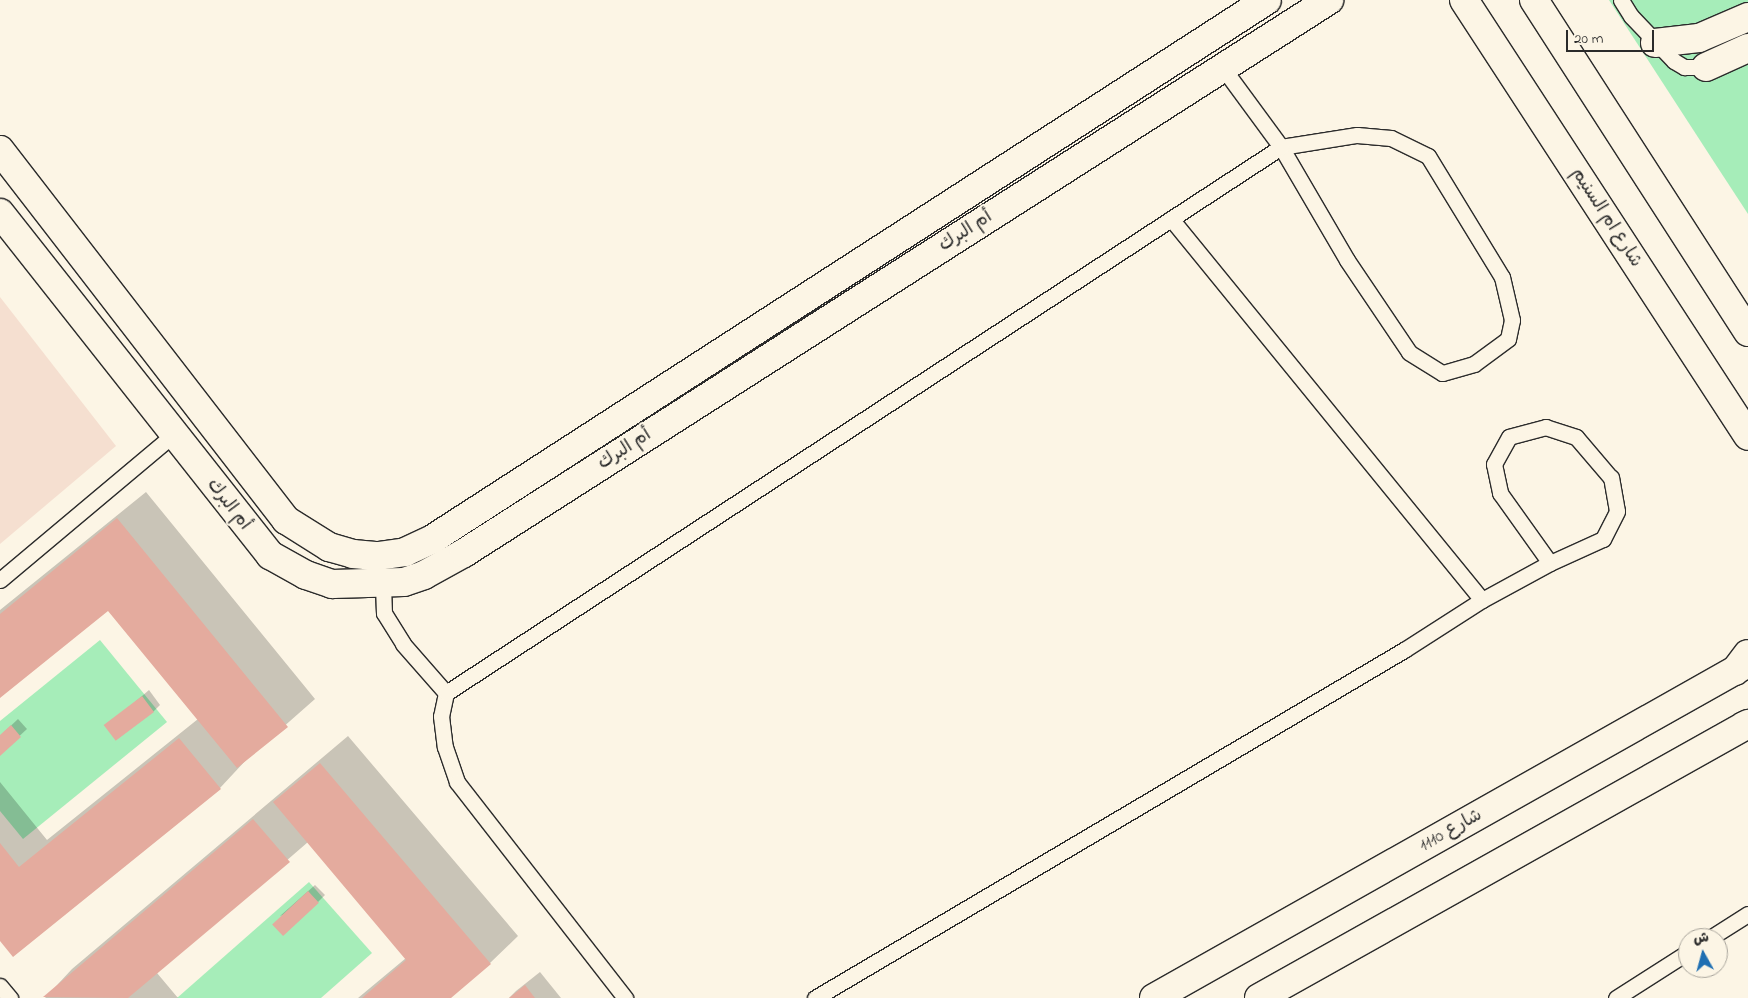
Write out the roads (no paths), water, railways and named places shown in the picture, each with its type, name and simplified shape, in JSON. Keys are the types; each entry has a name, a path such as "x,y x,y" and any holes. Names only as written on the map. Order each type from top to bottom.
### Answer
{"street":[{"name":"أم البرك","path":"0,150 286,520 329,547 353,554 378,556 404,552 431,540 1267,0"},
{"name":"أم البرك","path":"0,213 173,435 270,555 306,575 332,584 383,585 424,575 464,553 1329,0"},
{"name":"شارع ام السنيم","path":"1464,0 1748,436"},
{"path":"1534,0 1748,332"},
{"path":"1655,43 1699,38 1748,17"},
{"path":"1706,67 1748,48"},
{"name":"شارع 1110","path":"1154,998 1744,663"},
{"path":"1259,998 1747,725"}],"lane":[{"path":"1621,0 1655,43 1684,67 1706,67"},
{"path":"625,998 457,782 445,747 441,716 446,693 1281,147 1358,135 1391,138 1428,156 1502,277 1512,320 1508,339 1474,364 1442,374 1409,352 1356,275 1281,147 1223,68"},
{"path":"1171,219 1482,600"},
{"path":"815,998 1404,650 1482,600 1550,563 1602,540 1617,511 1611,478 1576,437 1546,427 1509,437 1494,464 1500,493 1550,563"},
{"path":"0,580 173,435"},
{"path":"383,585 384,613 403,644 446,693"},
{"path":"1726,928 1748,914"},
{"path":"1616,998 1678,958"},
{"path":"0,986 10,998"}]}
